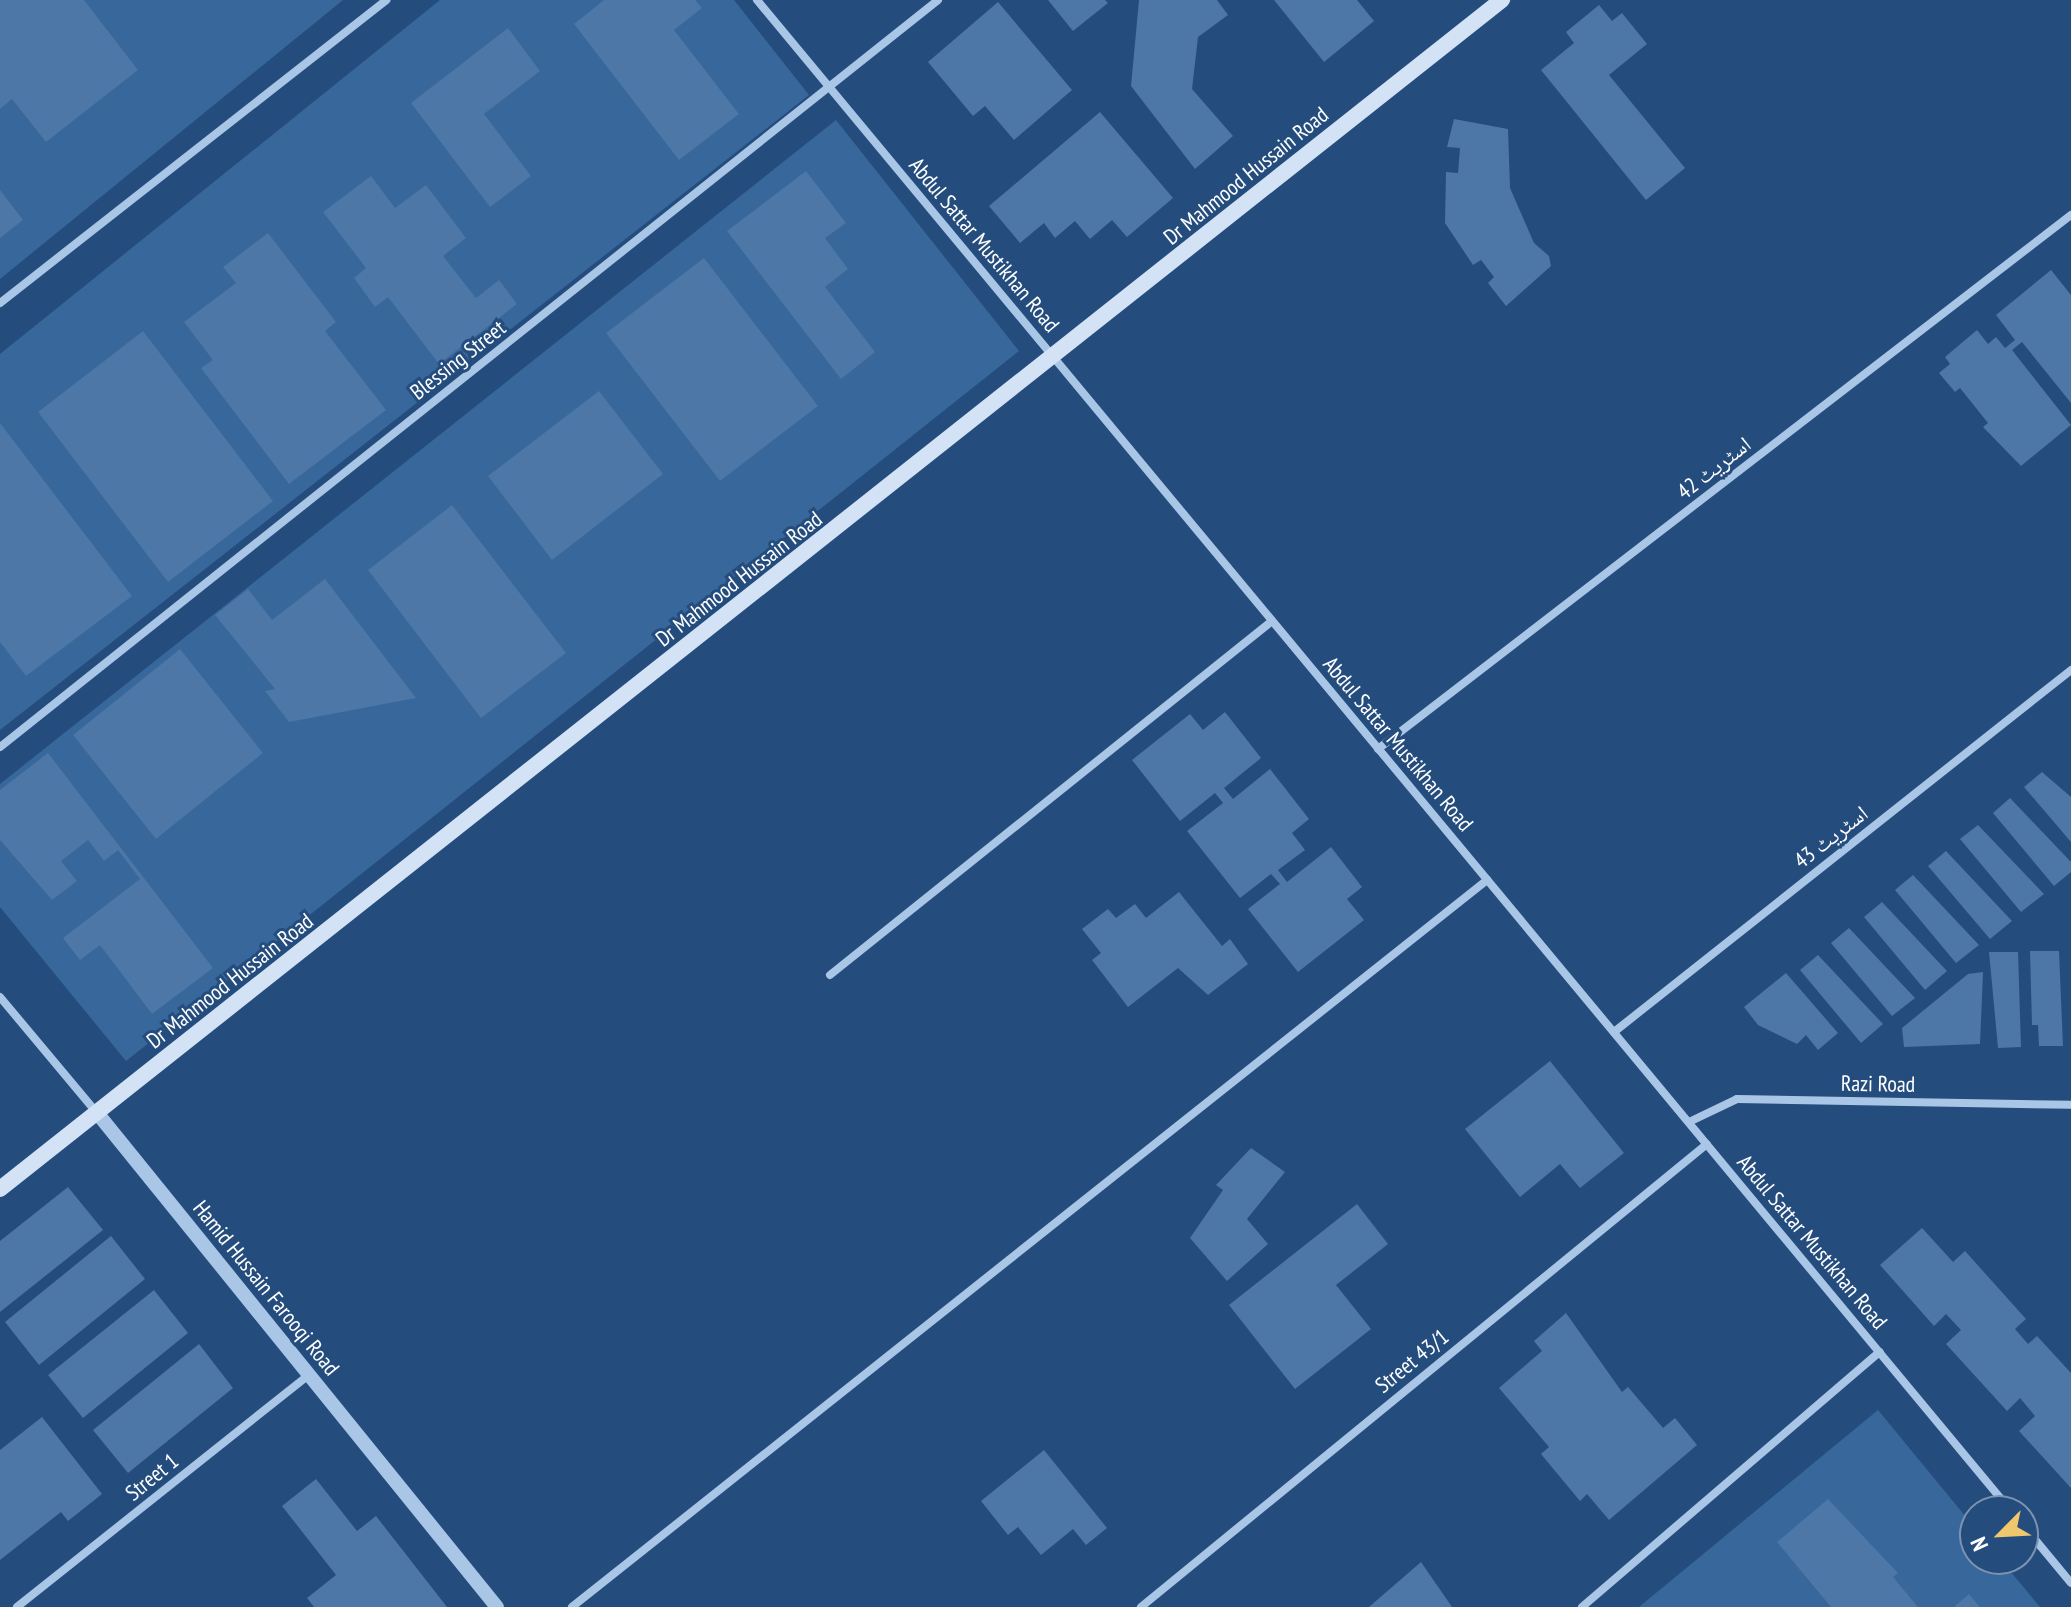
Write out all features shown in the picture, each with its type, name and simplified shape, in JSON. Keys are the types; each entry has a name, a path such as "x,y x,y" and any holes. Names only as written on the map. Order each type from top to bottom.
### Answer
{"main road":[{"name":"Dr Mahmood Hussain Road","path":"0,1189 1502,0"}],"street":[{"path":"0,303 386,0"},
{"name":"Abdul Sattar Mustikhan Road","path":"757,0 1998,1495"},
{"name":"Blessing Street","path":"0,747 938,0"},
{"name":"اسٹریٹ 42","path":"1378,749 2071,215"},
{"path":"830,975 1272,621"},
{"name":"اسٹریٹ 43","path":"1614,1032 2071,670"},
{"path":"572,1607 1487,880"},
{"name":"Hamid Hussain Farooqi Road","path":"0,997 497,1607"},
{"name":"Razi Road","path":"1689,1122 1737,1099 2071,1105"},
{"name":"Street 43/1","path":"1141,1607 1707,1144"},
{"path":"1582,1607 1880,1352"},
{"name":"Street 1","path":"17,1607 309,1375"},
{"path":"2039,1544 2071,1583"}],"shaded area":[{"path":"0,0 343,0 0,279"},
{"path":"440,0 734,0 809,95 0,730 0,354"},
{"path":"836,120 1019,351 126,1061 0,907 0,784"},
{"path":"1878,1410 1959,1509 1959,1575 2013,1575 2040,1607 1639,1607"}],"building":[{"path":"0,0 84,0 138,70 46,142 12,99 0,109"},
{"path":"604,0 695,0 702,8 674,30 739,114 679,160 574,24"},
{"path":"1048,0 1105,0 1108,3 1073,31"},
{"path":"1139,0 1217,0 1228,15 1198,37 1192,89 1233,136 1195,169 1131,86"},
{"path":"1274,0 1357,0 1374,21 1324,62"},
{"path":"998,2 1072,90 1014,140 985,106 973,116 928,62"},
{"path":"1599,5 1612,21 1622,13 1647,44 1609,75 1685,168 1646,200 1541,70 1574,43 1566,32"},
{"path":"508,28 540,71 484,114 531,176 490,207 411,103"},
{"path":"1100,112 1173,198 1127,237 1112,220 1090,239 1075,221 1055,238 1044,223 1020,243 989,206"},
{"path":"1454,119 1508,129 1510,188 1534,243 1549,256 1551,266 1506,306 1488,283 1494,277 1481,260 1473,265 1445,223 1446,172 1458,173 1460,148 1447,147"},
{"path":"806,171 846,223 825,238 848,269 825,287 875,352 841,379 727,231"},
{"path":"371,176 395,208 426,185 466,238 443,256 476,298 499,280 517,304 439,364 388,297 375,307 354,278 366,268 323,212"},
{"path":"0,190 23,220 0,238"},
{"path":"268,233 336,322 325,331 386,410 289,484 201,368 213,360 184,322 236,283 223,267"},
{"path":"704,258 818,406 720,481 606,333"},
{"path":"2051,270 2071,295 2071,403 2022,342 2012,350 2071,425 2021,466 1983,427 1988,423 1960,388 1955,392 1939,373 1950,364 1945,357 1977,330 1988,344 1996,337 2005,348 2015,340 1996,315"},
{"path":"143,331 273,501 168,582 38,412"},
{"path":"599,391 663,474 552,560 488,476"},
{"path":"0,423 132,596 26,676 0,642"},
{"path":"452,505 566,653 481,718 368,570"},
{"path":"325,579 416,698 289,722 265,691 275,689 215,615 248,589 272,620"},
{"path":"180,649 263,753 156,839 73,735"},
{"path":"1225,712 1261,758 1224,788 1233,799 1270,769 1309,819 1292,833 1305,850 1278,870 1287,882 1331,847 1362,887 1347,899 1364,920 1298,972 1248,909 1280,884 1271,874 1240,898 1187,831 1223,803 1215,793 1180,821 1132,760 1190,714 1203,730"},
{"path":"48,753 213,968 152,1014 100,945 80,960 63,938 140,879 118,850 104,861 88,840 61,861 77,881 52,900 0,840 0,790"},
{"path":"2042,772 2071,797 2071,842 2024,787"},
{"path":"2010,798 2071,862 2071,872 2054,886 1993,813"},
{"path":"1978,825 2044,894 2021,912 1960,839"},
{"path":"1946,851 2012,921 1990,939 1928,866"},
{"path":"1913,875 1979,945 1956,963 1895,890"},
{"path":"1179,892 1222,946 1230,939 1248,964 1208,995 1178,968 1128,1007 1092,960 1101,953 1082,929 1108,909 1116,918 1135,904 1146,918"},
{"path":"1882,902 1947,971 1925,990 1864,917"},
{"path":"1849,928 1915,998 1892,1016 1831,943"},
{"path":"2030,951 2059,951 2063,1046 2039,1046 2038,1025 2032,1025"},
{"path":"1989,952 2018,952 2021,1047 1998,1048"},
{"path":"1818,955 1883,1024 1861,1043 1800,970"},
{"path":"1983,972 1980,1044 1904,1047 1902,1028 1968,974"},
{"path":"1786,973 1838,1033 1818,1050 1806,1035 1797,1044 1758,1025 1744,1007"},
{"path":"1550,1061 1624,1153 1580,1188 1560,1164 1520,1197 1465,1129"},
{"path":"1251,1148 1285,1172 1247,1219 1268,1244 1227,1281 1190,1238 1223,1190 1216,1185"},
{"path":"68,1187 103,1230 0,1312 0,1241"},
{"path":"1357,1204 1388,1244 1336,1285 1371,1329 1295,1389 1229,1305"},
{"path":"1922,1228 1953,1262 1965,1251 2026,1319 2015,1329 2028,1344 2037,1336 2071,1373 2071,1488 2019,1431 2035,1416 2020,1398 2007,1411 1946,1344 1961,1330 1946,1314 1934,1326 1880,1265"},
{"path":"111,1236 145,1279 39,1365 5,1322"},
{"path":"154,1290 188,1333 83,1418 48,1375"},
{"path":"1566,1313 1622,1392 1628,1387 1663,1428 1675,1418 1697,1445 1609,1520 1587,1494 1580,1501 1541,1454 1549,1447 1499,1388 1542,1351 1534,1341"},
{"path":"199,1344 233,1388 128,1473 93,1430"},
{"path":"42,1417 102,1494 68,1521 61,1512 0,1560 0,1450"},
{"path":"1044,1450 1107,1528 1086,1545 1073,1529 1041,1555 1018,1527 1008,1535 981,1501"},
{"path":"316,1479 357,1531 376,1516 447,1607 314,1607 307,1598 336,1575 282,1506"},
{"path":"1828,1499 1898,1573 1893,1577 1918,1607 1831,1607 1777,1542"},
{"path":"1421,1562 1452,1607 1369,1607"},
{"path":"1969,1594 1980,1607 1954,1607"}]}
